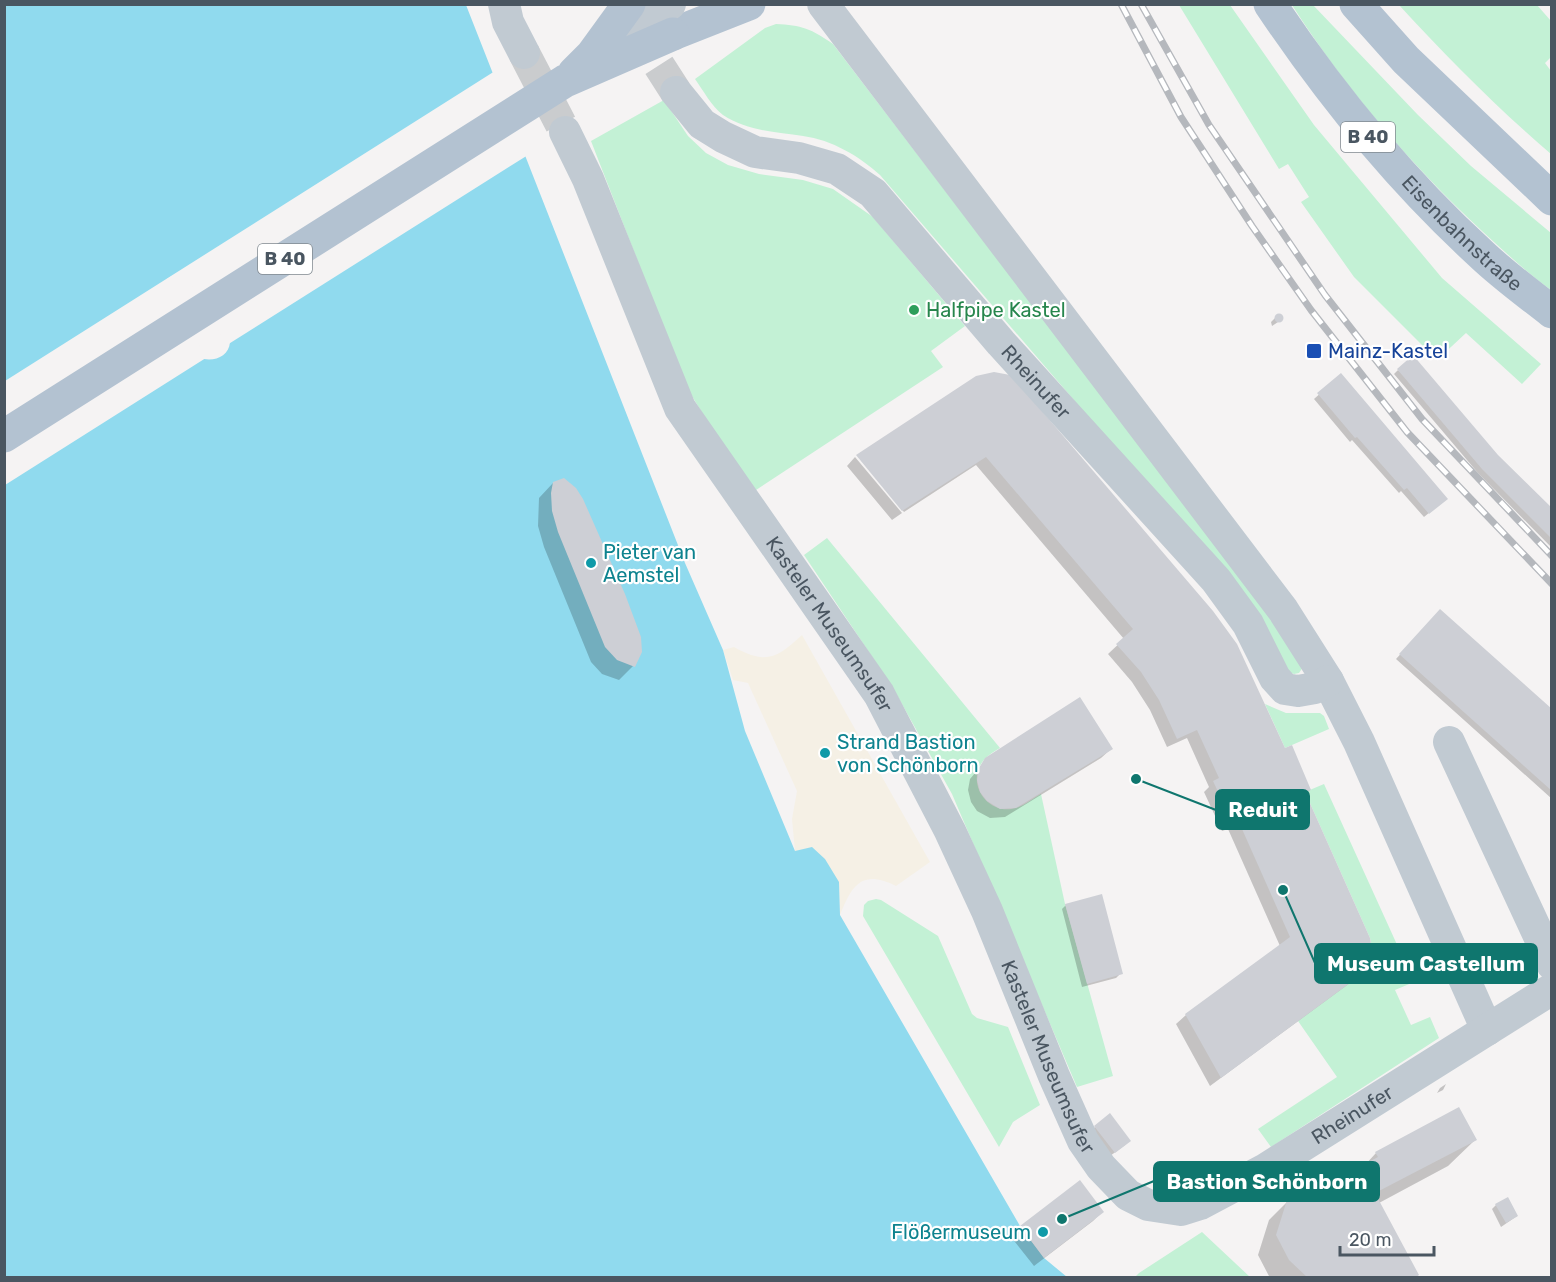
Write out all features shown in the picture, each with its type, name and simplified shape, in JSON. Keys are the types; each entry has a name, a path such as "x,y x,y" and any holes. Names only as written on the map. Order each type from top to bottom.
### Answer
{"main road":[{"name":"B 40","path":"565,81 592,55 629,4"},
{"name":"B 40","path":"4,436 565,81 672,19 718,4"},
{"name":"B 40","path":"672,19 749,4"},
{"name":"Eisenbahnstraße","path":"1270,4 1301,52 1363,132 1416,192 1482,255 1551,312"},
{"path":"1356,4 1406,60 1551,199"}],"street":[{"path":"504,4 508,22 524,53"},
{"path":"823,4 1283,610 1328,681 1359,742 1487,1030"},
{"name":"Rheinufer","path":"676,92 702,124 723,138 755,152 800,158 837,170 873,192 1001,343 1215,580 1248,624 1275,678 1285,689 1298,691 1315,688 1328,681"},
{"name":"Kasteler Museumsufer","path":"565,132 588,179 680,408 879,694 950,831 982,901 1083,1142 1101,1167 1128,1195 1148,1205"},
{"path":"1449,742 1551,964"},
{"name":"Rheinufer","path":"1148,1205 1181,1210 1200,1204 1264,1170 1551,989"}],"green space":[{"path":"1179,5 1230,5 1314,125 1442,278 1541,364 1522,384 1466,333 1437,360 1354,277 1301,202 1309,197 1288,164 1279,169"},
{"path":"1292,5 1313,5 1418,115 1471,166 1551,233 1551,290 1482,231 1404,152 1356,95"},
{"path":"1399,5 1537,5 1551,21 1551,57 1545,63 1551,71 1551,154 1473,82"},
{"path":"776,24 806,29 833,44 1265,609 1303,667 1299,673 1288,672 1073,399 880,175 854,155 835,145 814,138 762,130 742,124 723,115 711,103 695,79 765,28"},
{"path":"664,100 688,136 706,153 728,165 759,174 803,180 833,189 873,217 965,326 931,351 943,367 756,490 717,437 687,388 591,141"},
{"path":"827,538 1000,748 985,759 978,772 978,788 982,796 994,806 1011,809 1041,794 1065,904 1113,1076 1077,1087 952,794 893,688 804,555"},
{"path":"1265,704 1286,713 1320,713 1324,716 1329,729 1285,748"},
{"path":"1324,784 1414,982 1395,990 1411,1025 1430,1017 1439,1038 1271,1147 1258,1129 1337,1077 1298,1021 1362,974 1373,956 1370,938 1305,792"},
{"path":"876,899 938,936 972,1014 977,1018 1008,1027 1040,1105 1013,1122 999,1147 863,916 864,905"},
{"path":"1202,1232 1250,1277 1135,1277 1139,1273"}],"sand":[{"name":"Strand Bastion von Schönborn","path":"802,635 930,862 896,886 875,879 860,883 849,895 840,915 839,882 795,851 792,819 797,791 748,683 733,680 723,650 734,647 755,656 771,656 778,654"}],"water":[{"path":"5,5 466,5 685,563 723,650 745,731 795,851 812,847 825,859 839,882 840,915 1020,1226 1044,1258 1067,1277 5,1278","holes":["177,273 188,274 230,342 227,351 217,358 204,359 161,290 167,279"]}],"pier":[{"path":"495,71 528,155 227,345 186,276 172,278 164,290 206,356 209,356 5,485 5,381"}],"building":[{"path":"1279,313 1284,318 1279,323 1274,318"},
{"path":"1413,355 1498,455 1552,508 1552,539 1482,469 1397,369"},
{"path":"994,372 1010,375 1018,383 1213,611 1237,644 1285,748 1292,745 1311,790 1305,792 1370,938 1373,956 1362,974 1221,1078 1185,1014 1290,937 1238,820 1232,822 1213,781 1219,778 1197,730 1177,739 1159,700 1141,672 1116,644 1133,629 986,457 902,511 856,455 976,376"},
{"path":"1341,373 1448,499 1429,514 1407,488 1404,490 1357,437 1355,438 1317,393"},
{"name":"Pieter van Aemstel","path":"564,478 576,488 583,499 625,594 641,637 642,652 635,667 617,660 605,647 558,532 552,511 551,493 553,482"},
{"path":"1440,609 1552,709 1552,791 1399,654"},
{"path":"1080,697 1113,749 1016,808 1000,809 987,801 980,792 977,780 979,768 985,758"},
{"path":"1102,894 1123,974 1087,984 1065,904"},
{"path":"1459,1107 1477,1140 1375,1193 1419,1275 1415,1278 1308,1278 1289,1260 1276,1235 1287,1200 1359,1162 1361,1166 1378,1157 1375,1152"},
{"path":"1110,1113 1131,1141 1115,1153 1094,1126"},
{"path":"1080,1180 1104,1212 1044,1258 1020,1226"},
{"path":"1508,1197 1518,1216 1506,1223 1495,1204"}],"tunnel":[{"path":"633,25 676,92"},
{"path":"524,53 565,132"}],"railway":[{"path":"1121,4 1181,117 1252,226 1311,310 1407,432 1552,584"},
{"path":"1141,4 1209,125 1325,295 1422,419 1552,556"}],"place":[{"name":"Halfpipe Kastel","path":"914,310"},
{"name":"Mainz-Kastel","path":"1314,351"},
{"name":"Pieter van Aemstel","path":"591,563"},
{"name":"Strand Bastion von Schönborn","path":"825,753"},
{"name":"Reduit","path":"1136,779"},
{"name":"Museum Castellum","path":"1283,890"},
{"name":"Bastion Schönborn","path":"1062,1219"},
{"name":"Flößermuseum","path":"1043,1232"}]}
